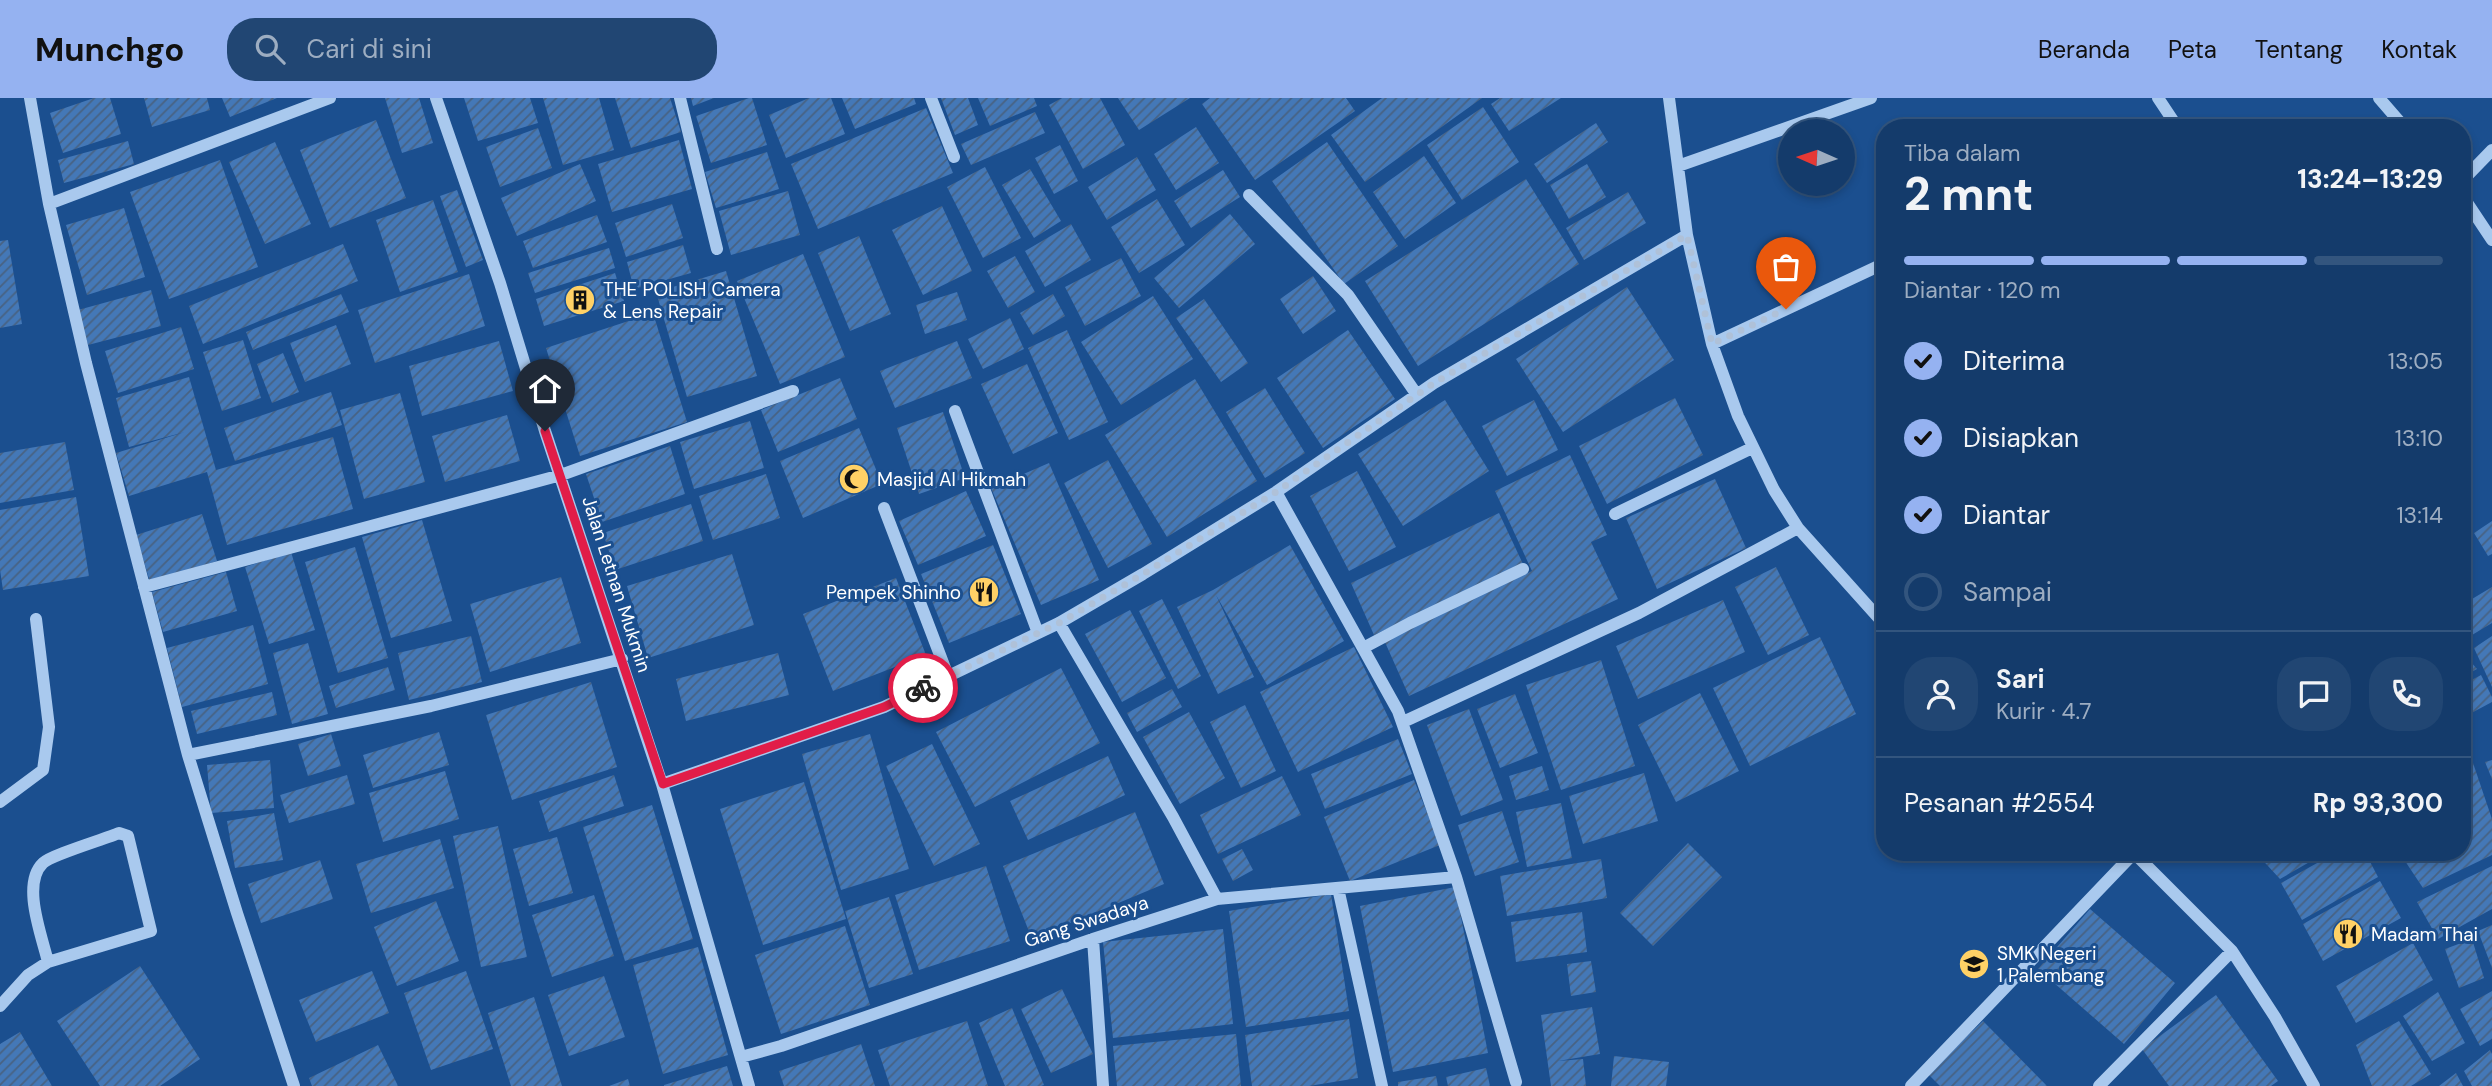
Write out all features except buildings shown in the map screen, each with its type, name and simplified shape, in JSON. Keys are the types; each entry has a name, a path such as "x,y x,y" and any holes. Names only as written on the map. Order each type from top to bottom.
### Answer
{"street":[{"path":"30,98 49,204 86,363 188,755 295,1086"},
{"path":"49,204 330,98"},
{"name":"Jalan Letnan Mukmin","path":"436,98 500,283 545,431 663,784 749,1086"},
{"path":"680,98 717,249"},
{"path":"931,98 954,157"},
{"path":"1670,98 1687,235 1712,344 1738,416 1774,490 1798,528 1876,615"},
{"path":"1678,166 1871,98"},
{"path":"2158,98 2172,119"},
{"path":"2379,98 2397,119"},
{"path":"2471,172 2492,150"},
{"path":"1249,195 1348,295 1417,395"},
{"path":"2471,208 2492,240"},
{"path":"663,784 884,707 1059,623 1276,492 1417,395 1687,235"},
{"path":"1712,344 1876,266"},
{"path":"144,587 561,475 793,391"},
{"path":"955,411 1038,633"},
{"path":"1615,514 1752,448"},
{"path":"1276,492 1403,722 1456,877 1516,1082"},
{"path":"884,508 948,676"},
{"path":"1403,722 1639,613 1798,528"},
{"path":"1363,648 1523,569"},
{"path":"0,802 43,770 49,727 36,619"},
{"path":"1059,623 1174,817 1217,899"},
{"path":"188,755 431,706 622,659"},
{"path":"0,1006 37,967 151,931 128,836 119,833 44,862 33,877 33,898 48,962"},
{"path":"1911,1086 2125,861"},
{"path":"2141,861 2232,951 2275,1017 2314,1086"},
{"name":"Gang Swadaya","path":"741,1056 781,1046 1217,899 1456,877"},
{"path":"1338,888 1382,1086"},
{"path":"1093,939 1103,1086"},
{"path":"2099,1086 2232,951"}],"way so far":[{"path":"923,688 1059,623 1143,574 1276,492 1434,383 1687,235 1712,344 1786,309"}],"place":[{"name":"THE POLISH Camera & Lens Repair","path":"580,300"},
{"name":"Masjid Al Hikmah","path":"854,479"},
{"name":"Pempek Shinho","path":"984,592"},
{"name":"Madam Thai","path":"2348,934"},
{"name":"SMK Negeri 1 Palembang","path":"1974,964"}],"route":[{"path":"545,431 663,784 884,707 923,688"}]}
